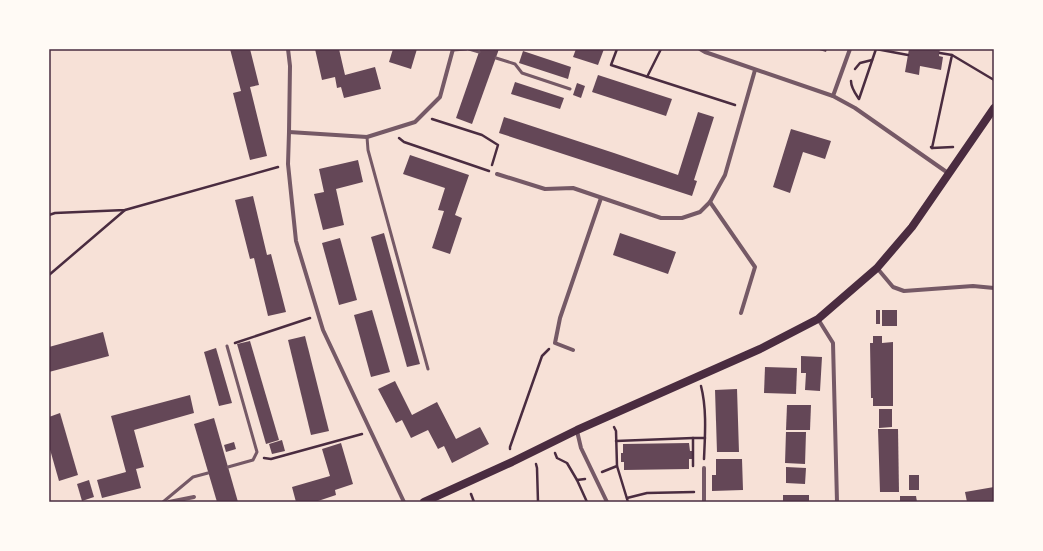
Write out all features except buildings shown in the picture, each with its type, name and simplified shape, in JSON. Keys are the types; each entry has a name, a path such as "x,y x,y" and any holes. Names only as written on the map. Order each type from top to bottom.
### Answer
{"main road":[{"path":"424,502 512,462 577,430 760,349 818,319 877,268 912,227 994,108"}],"street":[{"path":"288,49 290,66 288,164 296,241 323,330 404,502"},
{"path":"700,49 755,70 833,96 855,108 948,174"},
{"path":"833,96 850,49"},
{"path":"289,132 367,137 415,122 440,97 453,50"},
{"path":"497,174 545,189 573,188 661,218 682,218 700,212 710,202 725,175 755,70"},
{"path":"573,350 555,343 560,318 601,198"},
{"path":"710,202 754,267 741,313"},
{"path":"877,268 893,287 904,291 973,286 994,288"},
{"path":"818,319 833,343 837,502"},
{"path":"577,430 581,448 607,502"},
{"path":"704,468 704,502"},
{"path":"169,502 194,497"}],"lane":[{"path":"453,50 468,49 479,52"},
{"path":"496,58 515,64 522,74 570,89"},
{"path":"367,137 368,150 428,369"},
{"path":"227,346 257,452 253,460 228,467"},
{"path":"163,502 193,477 208,473"}],"path":[{"path":"617,49 611,65 744,108"},
{"path":"646,77 661,49"},
{"path":"852,77 850,83 853,91 859,99 876,49 908,55"},
{"path":"940,53 952,55 994,80"},
{"path":"932,148 952,55"},
{"path":"853,71 860,63 872,60"},
{"path":"424,113 430,118 482,136 498,145 490,171"},
{"path":"391,129 404,142 497,174"},
{"path":"925,144 932,148 958,146"},
{"path":"49,215 55,213 125,210 288,164"},
{"path":"49,275 125,210"},
{"path":"227,346 306,320"},
{"path":"512,462 510,447 542,356 555,343"},
{"path":"693,438 693,468 704,468 704,396 699,376"},
{"path":"609,416 616,432 617,466 628,500 647,493 694,492 694,486"},
{"path":"256,456 271,459 356,436"},
{"path":"616,441 705,438"},
{"path":"550,443 557,458 567,463 587,502"},
{"path":"533,452 537,468 538,502"},
{"path":"577,480 587,479 617,466"}]}
